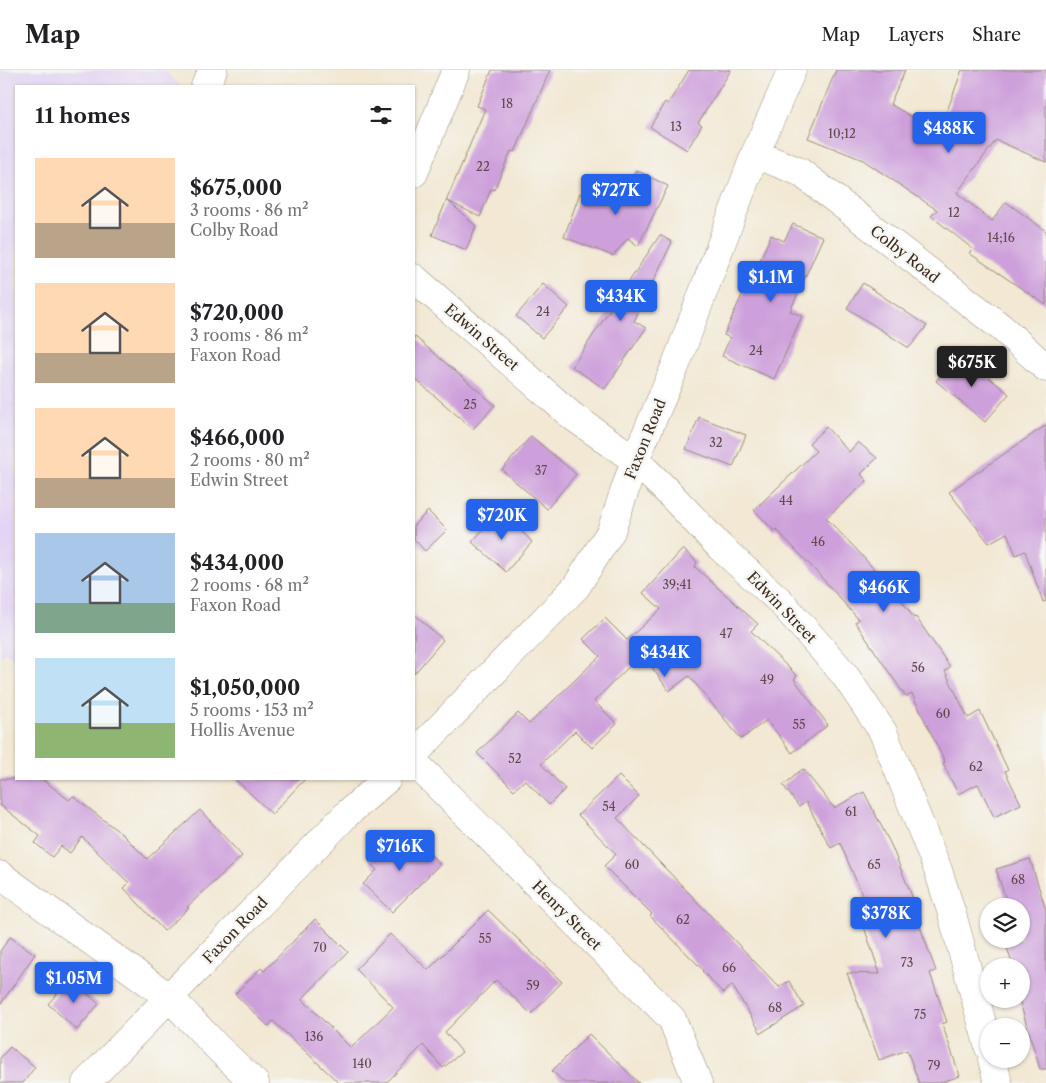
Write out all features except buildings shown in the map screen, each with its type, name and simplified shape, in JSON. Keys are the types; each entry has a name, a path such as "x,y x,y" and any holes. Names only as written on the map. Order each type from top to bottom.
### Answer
{"street":[{"path":"206,85 213,70"},
{"path":"415,171 456,70"},
{"name":"Faxon Road","path":"415,753 576,587 610,531 636,460 675,367 755,154 792,70"},
{"name":"Colby Road","path":"755,154 800,172 1002,328 1046,368"},
{"name":"Edwin Street","path":"415,279 572,416 636,460 720,547 781,602 844,674 883,732 938,870 981,1018"},
{"name":"Henry Street","path":"415,763 672,1019 698,1083"},
{"name":"Faxon Road","path":"86,1083 348,813 386,780"},
{"path":"0,875 170,998 255,1083"},
{"path":"994,1068 998,1083"}],"shaded area":[{"path":"0,70 163,70 178,85 15,85 15,659 5,652 0,658"}]}
